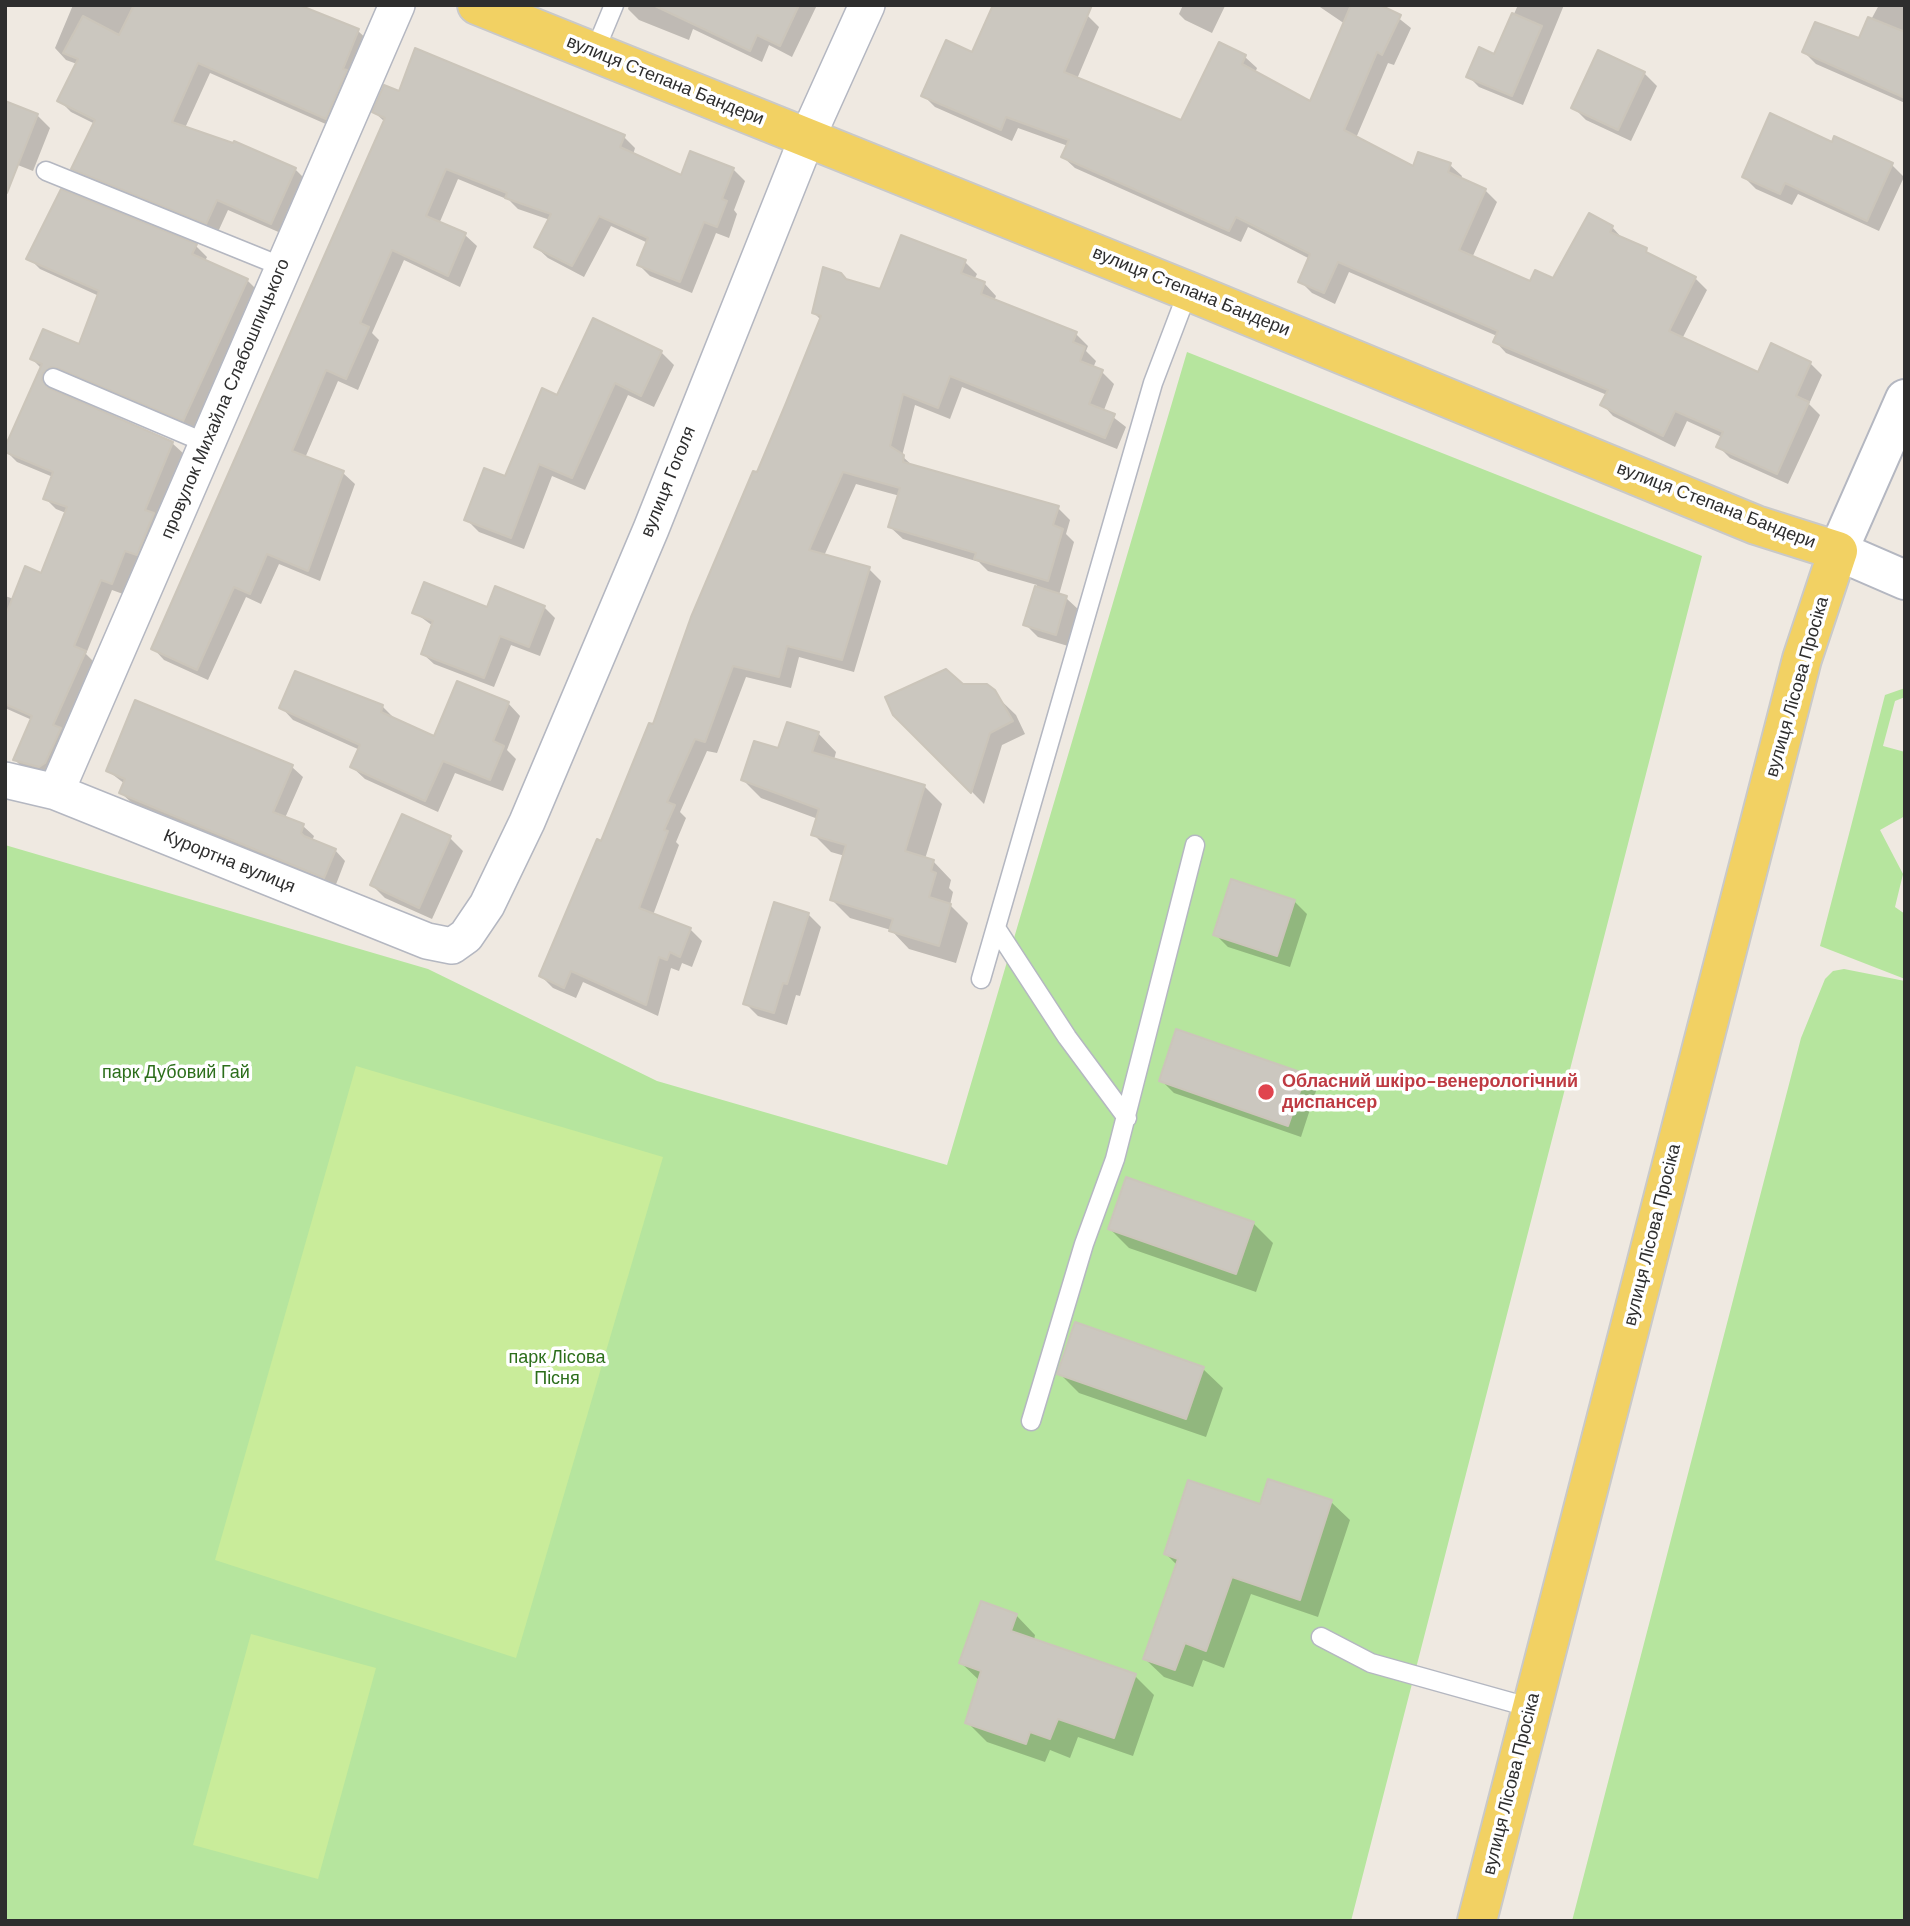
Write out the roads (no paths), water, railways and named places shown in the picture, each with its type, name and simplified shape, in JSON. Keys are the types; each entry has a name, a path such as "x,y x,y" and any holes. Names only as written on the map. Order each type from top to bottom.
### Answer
{"main road":[{"name":"вулиця Степана Бандери","path":"477,5 1188,291 1756,525 1838,551 1905,580"},
{"path":"1838,551 1896,444 1905,399"},
{"name":"вулиця Лісова Просіка","path":"1477,1921 1802,659 1838,551"}],"street":[{"name":"провулок Михайла Слабошпицького","path":"56,792 397,5"},
{"name":"вулиця Гоголя","path":"452,946 472,930 527,822 651,529 807,138 867,5"},
{"name":"Курортна вулиця","path":"5,780 56,792 427,941 452,946"}],"lane":[{"path":"594,53 614,5"},
{"path":"46,171 283,267"},
{"path":"981,979 1153,383 1188,291"},
{"path":"53,378 206,443"},
{"path":"1031,1422 1127,1118 1195,845"},
{"path":"996,928 1067,1037 1127,1118"},
{"path":"1321,1637 1371,1663 1532,1708"}],"place":[{"name":"Обласний шкіро-венерологічний диспансер","path":"1266,1092"}],"park label":[{"name":"парк Дубовий Гай","path":"176,1073"},
{"name":"парк Лісова Пісня","path":"557,1368"}]}
